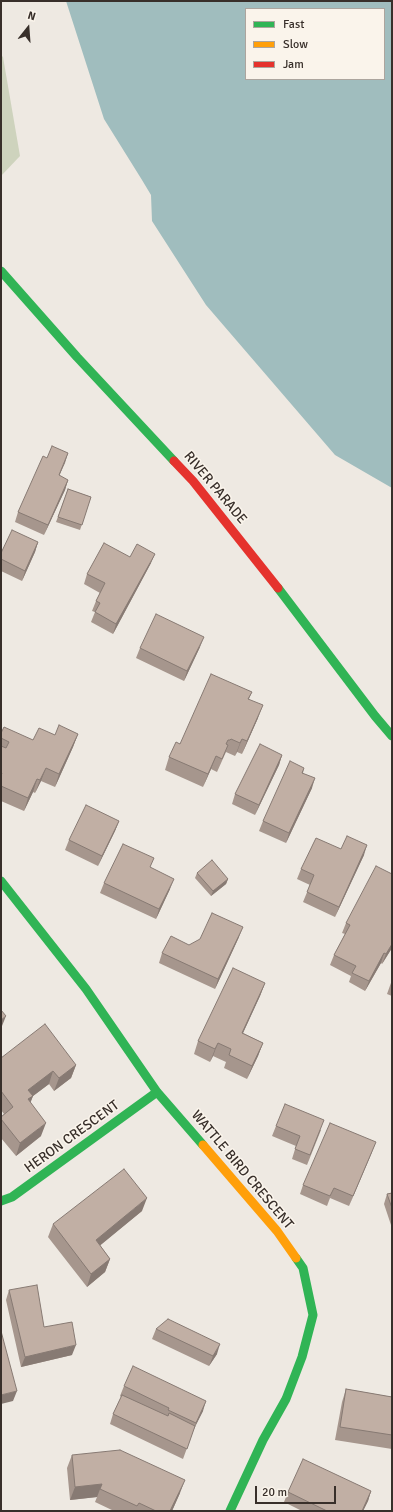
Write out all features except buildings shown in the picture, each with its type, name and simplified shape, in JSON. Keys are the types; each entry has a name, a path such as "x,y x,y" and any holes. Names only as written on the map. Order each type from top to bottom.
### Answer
{"street":[{"name":"RIVER PARADE","path":"1,271 77,358 193,481 287,599 375,716 392,736"},
{"name":"WATTLE BIRD CRESCENT","path":"1,881 86,988 157,1092 277,1231 304,1268 313,1315 302,1357 286,1399 263,1440 230,1511"},
{"name":"HERON CRESCENT","path":"1,1201 12,1197 157,1092"}],"green space":[{"path":"1,55 3,57 20,156 1,176"}],"water":[{"path":"66,1 392,1 392,488 335,455 206,305 152,221 151,195 104,119"}],"traffic: fast":[{"path":"1,271 77,357 174,461"},
{"path":"278,588 375,716 392,736"},
{"path":"1,881 86,989 157,1092 203,1145"},
{"path":"1,1201 12,1197 157,1092"},
{"path":"230,1511 263,1440 286,1399 302,1357 313,1315 303,1268 296,1258"}],"traffic: slow":[{"path":"203,1145 277,1231 296,1258"}],"traffic: jam":[{"path":"174,461 193,481 278,588"}]}
